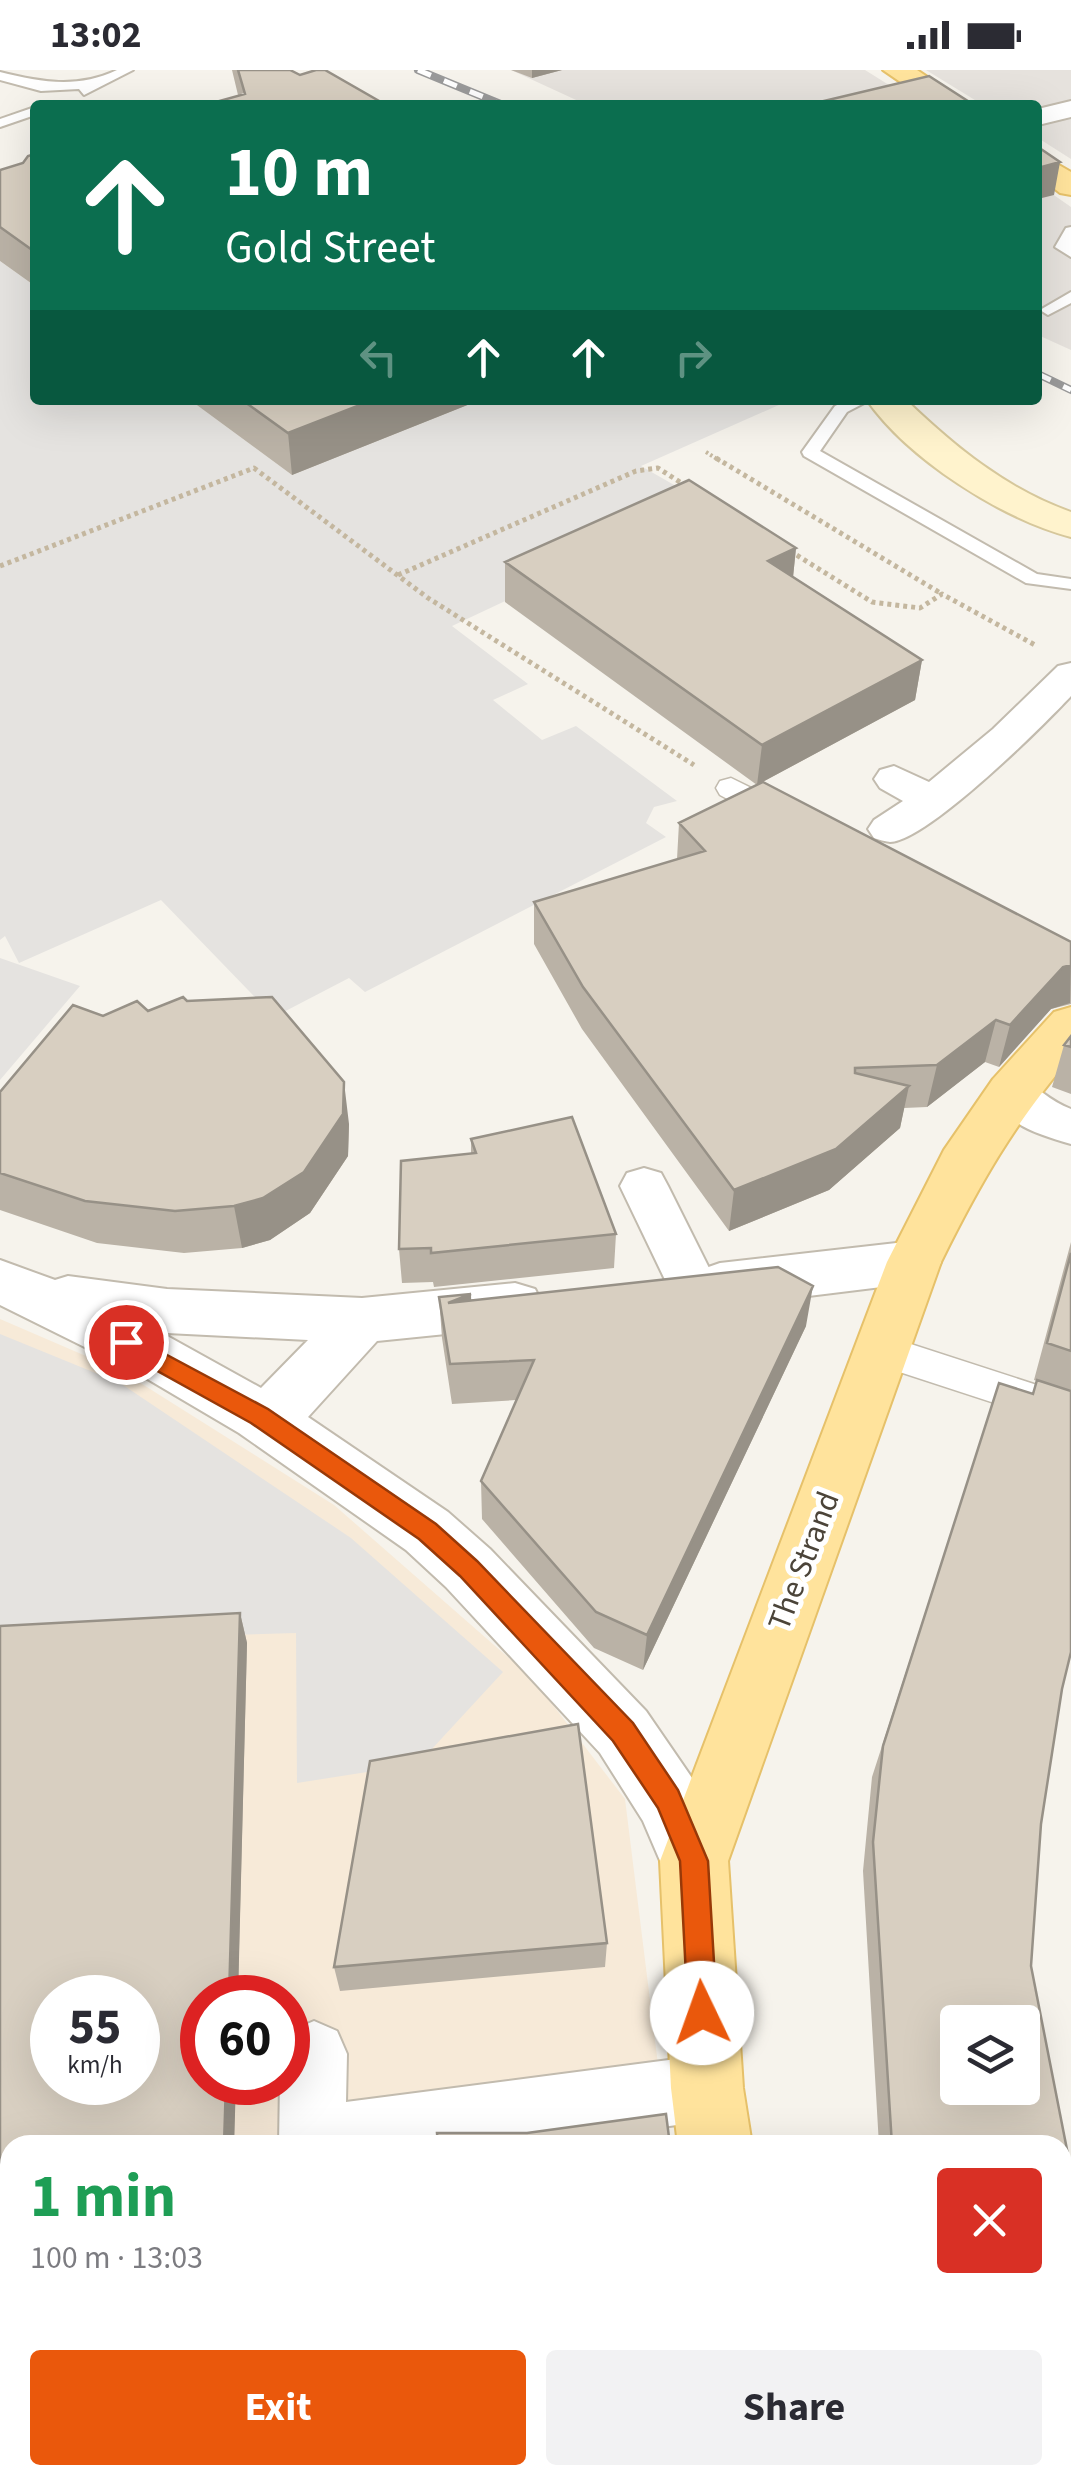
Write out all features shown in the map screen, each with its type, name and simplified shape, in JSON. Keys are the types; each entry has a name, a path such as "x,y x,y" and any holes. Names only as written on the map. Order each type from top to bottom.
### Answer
{"main road":[{"path":"898,70 935,100"},
{"path":"1042,165 1071,186"},
{"path":"890,405 948,462 996,494 1071,525"},
{"name":"The Strand","path":"711,2117 694,1861 914,1262 964,1164 1010,1092 1071,1024"}],"street":[{"path":"1042,116 1071,109"},
{"path":"889,829 934,801 1035,712 1071,674"},
{"path":"894,779 934,801"},
{"path":"730,788 809,830"},
{"path":"1010,1092 1034,1114 1071,1127"},
{"path":"644,1186 694,1288"},
{"path":"636,1294 914,1262"},
{"path":"15,1288 166,1310 362,1320 557,1301"},
{"path":"15,1288 159,1358 260,1416 428,1531 623,1732 668,1800 694,1861"},
{"path":"260,1416 284,1404 362,1320"},
{"path":"883,1351 1071,1412"},
{"path":"312,2135 314,2054"},
{"path":"399,2135 711,2117"}],"lane":[{"path":"66,99 111,73 127,70"},
{"path":"0,76 41,88 96,84"},
{"path":"0,123 30,113"},
{"path":"1071,230 1062,247 1071,254"},
{"path":"1048,310 1071,297"},
{"path":"852,405 841,410 810,452 1032,579 1071,584"}],"path":[{"path":"706,452 942,594 1039,647"},
{"path":"0,566 254,468 398,576 730,788"},
{"path":"398,576 636,471 658,468 691,489"},
{"path":"790,550 872,602 920,608 942,594"}],"shaded area":[{"path":"511,70 865,70 913,100 576,100"},
{"path":"926,70 1071,70 1071,159 1042,141 1042,100 975,100"},
{"path":"1042,187 1071,207 1071,350 1042,337"},
{"path":"0,261 30,282 30,405 197,405 292,475 467,405 779,405 641,466 709,505 452,626 528,684 493,700 542,740 576,726 677,801 654,807 646,823 666,837 365,992 349,978 274,1017 161,900 19,963 5,936 0,940"},
{"path":"0,958 80,986 0,1080"},
{"path":"0,1319 123,1372 334,1505 533,1679 625,1799 667,2135 0,2135"},
{"path":"0,1334 120,1383 351,1538 503,1672 418,1764 297,1783 296,1633 0,1642"}],"building":[{"path":"238,70 290,70 300,75 325,70 377,100 223,100 245,94"},
{"path":"929,76 966,100 828,100"},
{"path":"1042,150 1060,162 1042,167"},
{"path":"28,156 30,248 0,227 0,170 23,163"},
{"path":"249,405 360,405 288,433"},
{"path":"689,480 796,548 768,561 922,660 762,745 505,562"},
{"path":"763,782 1071,942 1071,965 1063,967 1010,1025 996,1020 937,1065 855,1068 855,1073 909,1086 836,1149 734,1190 583,987 534,902 705,851 679,823"},
{"path":"183,997 187,1001 272,997 344,1082 343,1114 304,1172 263,1198 234,1206 175,1211 85,1201 0,1173 0,1092 73,1005 103,1016 137,1001 148,1011"},
{"path":"572,1117 616,1234 431,1253 431,1248 399,1249 401,1161 476,1153 471,1139"},
{"path":"1071,1253 1071,1351 1047,1343"},
{"path":"778,1267 813,1286 647,1635 596,1612 481,1481 534,1360 450,1364 439,1297 471,1294 448,1303"},
{"path":"1037,1380 1071,1391 1071,1652 1041,1824 1031,1966 1039,2005 940,2005 940,2105 1040,2105 1040,2012 1064,2135 891,2135 873,1842 883,1746 999,1383 1033,1394"},
{"path":"240,1613 230,1975 180,1975 180,2105 225,2105 224,2135 0,2135 0,1626"},
{"path":"578,1724 607,1943 334,1967 370,1761"},
{"path":"666,2114 669,2135 437,2133 527,2133"}],"railway":[{"path":"418,70 491,100"},
{"path":"1042,376 1071,390"}],"route":[{"path":"126,1342 260,1416 428,1531 623,1732 668,1800 694,1861 702,2013"}]}
